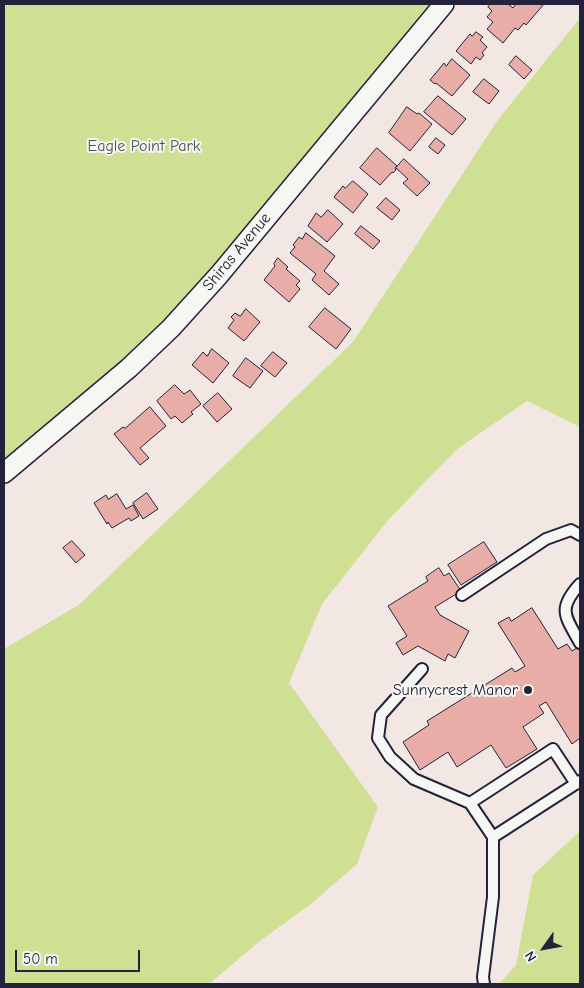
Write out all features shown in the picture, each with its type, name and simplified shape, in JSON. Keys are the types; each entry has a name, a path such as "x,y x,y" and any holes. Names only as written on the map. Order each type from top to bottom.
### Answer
{"street":[{"name":"Shiras Avenue","path":"4,473 129,368 171,328 219,275 444,4"}],"lane":[{"path":"462,596 546,539 571,530 580,535"},
{"path":"580,584 568,597 565,607 569,622 580,643"},
{"path":"422,669 381,715 378,738 390,757 414,778 470,803 493,837 494,897 483,977 484,984"},
{"path":"470,803 553,749 578,782 493,837"}],"green space":[{"name":"Eagle Point Park","path":"4,4 444,4 219,275 4,473"},
{"path":"580,18 580,427 527,401 457,449 389,519 322,604 289,683 378,807 357,864 311,904 261,940 209,984 4,984 4,649 80,604 353,342 497,121"},
{"path":"580,831 580,984 499,984 516,965 533,875"}],"building":[{"path":"491,4 508,4 513,8 516,4 544,4 526,25 524,23 518,30 515,28 503,43 487,29 493,22 487,17 492,11 488,7"},
{"path":"476,32 483,37 480,40 487,47 482,53 484,55 480,60 476,57 471,64 456,51 470,34 472,36"},
{"path":"516,56 532,70 524,79 509,65"},
{"path":"452,59 470,75 452,96 430,80 444,63 446,66"},
{"path":"484,79 499,91 489,104 473,92"},
{"path":"438,96 466,119 452,135 424,112"},
{"path":"407,107 417,114 419,113 432,124 410,151 389,133"},
{"path":"436,138 445,145 438,154 429,147"},
{"path":"377,148 397,166 396,170 380,185 360,168"},
{"path":"404,159 430,183 417,196 403,183 408,179 396,168"},
{"path":"353,181 368,194 353,213 334,197 343,186 345,188"},
{"path":"386,198 400,210 392,220 377,208"},
{"path":"328,210 343,224 327,242 308,226 316,213 321,217"},
{"path":"361,226 380,241 373,249 355,234"},
{"path":"306,233 335,256 324,271 339,284 329,295 312,280 316,274 290,253 299,237 302,239"},
{"path":"278,258 288,267 286,269 300,281 296,285 300,289 289,302 264,280 275,266 274,264"},
{"path":"325,308 351,329 336,349 309,327"},
{"path":"246,309 260,322 244,341 228,328 234,320 231,317 235,313 240,316"},
{"path":"212,349 229,363 213,383 192,365 203,352 207,356"},
{"path":"273,352 287,363 275,377 261,366"},
{"path":"246,358 263,371 250,388 233,376"},
{"path":"175,385 184,394 190,390 201,404 182,423 175,416 171,419 157,401"},
{"path":"218,393 232,409 217,422 203,406"},
{"path":"150,407 166,426 140,448 149,458 140,465 114,434 123,427 125,428"},
{"path":"147,493 158,509 143,519 133,503"},
{"path":"117,494 126,509 133,505 139,516 131,521 129,518 112,528 108,522 107,524 94,503 106,495 108,499"},
{"path":"72,541 85,555 76,563 63,548"},
{"path":"484,542 497,562 461,585 448,565"},
{"path":"439,568 444,576 449,573 461,591 435,607 440,615 469,631 455,658 448,654 445,661 418,646 403,655 396,643 407,636 388,606 428,581 426,577"},
{"name":"Sunnycrest Manor","path":"532,608 558,649 567,644 572,651 580,646 580,738 572,744 546,702 539,706 544,713 523,727 537,749 506,768 491,745 457,767 448,752 420,770 403,742 429,725 427,721 512,668 515,672 525,666 498,623 509,617 511,621"}],"place":[{"name":"Sunnycrest Manor","path":"528,690"}]}
